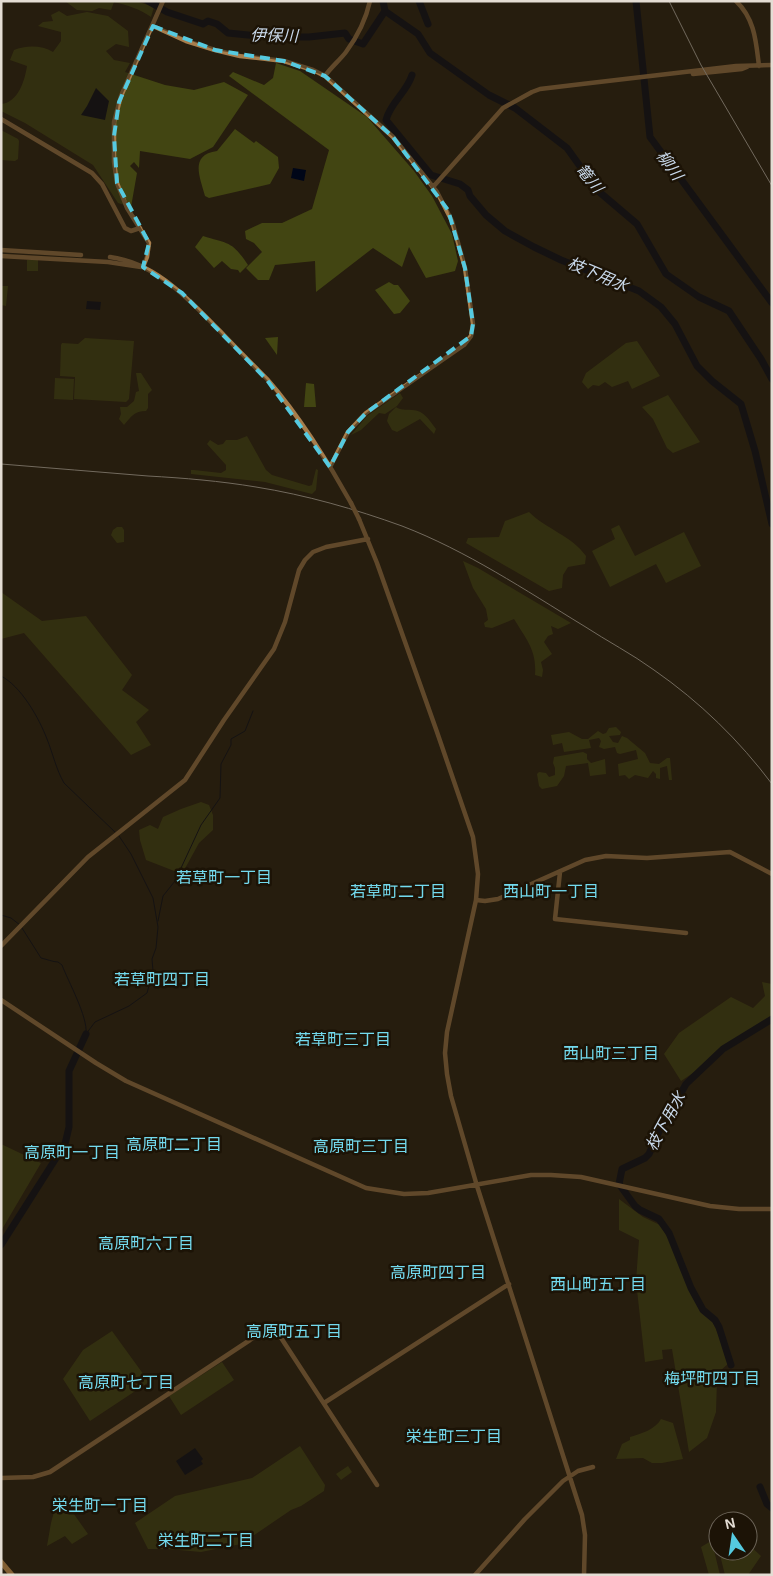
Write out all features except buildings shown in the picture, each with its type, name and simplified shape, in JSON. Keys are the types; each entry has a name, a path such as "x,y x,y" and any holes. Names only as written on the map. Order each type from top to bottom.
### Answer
{"highway":[{"path":"1,1562 12,1575"}],"street":[{"path":"143,267 149,243 127,208 117,183 114,162 114,122 121,96 163,1"},
{"path":"325,76 346,52 355,38 370,1"},
{"path":"736,1 746,13 753,27 759,66"},
{"path":"153,26 186,41 215,50 240,56 284,61 300,65 325,76 393,137 434,187 448,210 459,245 467,282 473,324 472,333 464,345 366,413 348,432 330,467"},
{"path":"434,187 499,112 523,96 540,89 736,66 772,65"},
{"path":"1,119 92,172 102,184 125,228 131,231 140,228"},
{"path":"1,250 81,255"},
{"path":"1,256 94,261 143,267"},
{"path":"110,257 133,261 182,293 267,380 330,467 368,539 473,837 478,874 476,900 452,1007 445,1053 447,1074 451,1096 477,1186 584,1524 584,1575"},
{"path":"1,946 74,869 185,780 274,649 285,622 299,570 305,560 313,552 326,547 368,539"},
{"path":"476,900 498,899 594,857 647,858 724,852 736,854 772,874"},
{"path":"560,872 555,919 686,933"},
{"path":"1,1000 96,1063 134,1084 366,1188 396,1194 412,1194 477,1186 531,1175 552,1175 581,1177 710,1206 739,1209 772,1209"},
{"path":"324,1403 509,1284"},
{"path":"1,1478 33,1477 50,1472 272,1324 377,1485"},
{"path":"476,1575 525,1519 563,1482 578,1471 593,1467"}],"highlighted area":[{"path":"153,26 215,50 284,61 325,76 393,137 448,210 465,268 473,324 471,336 366,413 348,432 330,467 267,380 182,293 143,267 149,243 117,183 114,136 119,102"}],"green space":[{"path":"65,1 136,1 154,7 151,17 133,8 114,2 111,10 99,8 92,11 77,10"},
{"path":"59,11 67,16 87,12 108,16 128,31 129,47 116,44 106,51 114,60 130,63 125,72 165,85 194,90 224,82 248,95 213,147 190,159 140,151 139,168 134,162 130,166 137,173 131,207 118,203 93,165 25,123 1,111 1,104 12,100 20,90 26,72 27,66 10,60 14,50 34,46 53,52 61,41 61,32 38,26 43,22 53,21 51,15"},
{"path":"276,63 300,71 367,117 414,171 432,196 452,234 458,261 455,271 426,278 409,247 402,267 373,248 316,292 315,261 275,265 269,280 258,280 246,268 262,252 254,243 246,239 245,231 262,223 282,223 312,209 329,150 229,76 233,72 264,85 273,78"},
{"path":"235,129 278,157 279,168 270,184 209,198 205,196 199,174 200,162 208,153 217,151"},
{"path":"1,130 19,141 18,159 15,161 1,160"},
{"path":"203,236 234,247 248,265 240,273 238,270 231,269 222,261 214,268 195,247"},
{"path":"27,260 38,260 38,271 27,271"},
{"path":"389,282 398,285 410,301 400,313 394,314 375,290"},
{"path":"1,286 8,286 6,306 1,305"},
{"path":"278,337 277,355 265,338"},
{"path":"85,338 134,341 129,399 126,402 74,399 75,377 60,376 61,345 62,343 78,344"},
{"path":"637,341 660,376 632,389 628,381 612,387 605,382 599,386 593,385 588,389 582,382 586,373 626,343"},
{"path":"136,373 141,373 152,390 148,394 148,408 146,411 133,415 124,425 119,419 121,414 120,407 127,407 134,401 136,392 139,391"},
{"path":"55,378 74,379 73,400 54,399"},
{"path":"306,383 314,384 316,407 304,407"},
{"path":"400,393 403,398 397,406 385,414 379,413 361,430 351,435 367,416"},
{"path":"668,395 700,442 673,453 667,448 653,419 642,407"},
{"path":"396,407 416,410 423,414 436,429 434,434 420,419 397,432 392,430 387,421 389,414"},
{"path":"247,436 266,470 272,475 309,486 312,485 316,469 318,470 316,490 312,494 265,482 191,474 191,470 221,473 226,470 226,465 207,444 210,440 218,445 223,444 226,440 237,440"},
{"path":"529,512 574,543 586,556 585,564 568,567 563,575 562,588 549,591 466,543 468,538 499,537 505,521"},
{"path":"619,525 635,556 684,532 701,566 666,583 656,564 610,587 592,551 615,539 611,529"},
{"path":"117,527 122,527 124,530 124,542 117,543 111,535"},
{"path":"463,561 571,623 558,629 551,626 553,634 548,636 544,642 552,654 541,662 542,677 535,675 532,652 514,619 492,628 485,627 484,623 488,620 486,609 473,588"},
{"path":"1,592 42,621 86,616 132,675 122,690 149,710 136,722 151,745 131,755 24,633 1,639"},
{"path":"616,727 621,732 620,735 609,736 613,742 618,743 622,736 627,738 645,753 650,763 659,764 670,758 672,780 669,780 667,766 660,768 660,779 656,778 656,774 653,771 648,778 635,775 629,779 625,775 619,776 618,764 638,759 636,750 620,754 617,753 615,747 604,749 599,747 601,741 599,738 589,740 591,748 564,752 562,743 553,745 551,735 569,732 582,739 588,739 598,731 603,734 609,728"},
{"path":"583,752 587,754 587,759 591,763 605,759 606,774 590,776 588,763 566,766 564,776 557,786 542,789 539,786 537,774 539,772 546,773 549,777 555,775 554,757"},
{"path":"201,802 209,805 213,815 213,830 199,843 182,874 146,860 139,830 150,825 158,829 163,817"},
{"path":"762,982 772,984 772,1017 765,1025 681,1081 664,1054 679,1033 731,997 753,1008 765,996"},
{"path":"1,1144 41,1163 1,1231"},
{"path":"619,1199 643,1217 660,1225 680,1259 689,1289 708,1311 730,1362 720,1371 717,1379 716,1412 707,1438 689,1452 672,1349 662,1350 663,1359 645,1362 636,1281 639,1240 619,1230"},
{"path":"112,1331 149,1382 90,1421 63,1379 83,1350"},
{"path":"222,1362 234,1380 181,1415 169,1396"},
{"path":"661,1419 673,1423 683,1459 652,1463 643,1458 616,1459 622,1444 630,1440 630,1437 652,1428"},
{"path":"300,1446 325,1485 324,1491 301,1506 291,1510 241,1544 201,1552 148,1549 135,1523 175,1496 252,1478"},
{"path":"348,1466 352,1472 341,1480 336,1474"},
{"path":"59,1493 88,1534 72,1544 65,1536 47,1546 51,1523"},
{"path":"708,1543 708,1561 717,1561 720,1575 709,1575 701,1547"},
{"path":"722,1561 758,1561 748,1575 725,1575"}],"water":[{"path":"96,88 109,101 105,120 81,115"},
{"path":"293,168 306,170 304,181 291,178"},
{"path":"87,301 101,302 100,310 86,309"},
{"path":"195,1448 203,1459 201,1461 203,1464 185,1475 176,1461"}],"waterway":[{"name":"伊保川","path":"148,1 167,12 203,24 208,21 217,24 228,33 273,37 309,37 345,33 349,39 363,44 385,11"},
{"name":"篭川","path":"383,1 385,11 418,34 430,53 489,95 515,108 567,148 597,190 637,224 666,274 699,297 729,311 772,379"},
{"name":"枝下用水","path":"419,1 428,24"},
{"name":"柳川","path":"636,1 650,137 772,303"},
{"name":"枝下用水","path":"412,75 410,81 391,108 386,120 431,175 460,184 468,190 470,196 486,215 505,231 561,260 639,291 661,307 675,324 697,366 712,381 741,404 755,451 772,524"},
{"path":"1,676 16,687 34,712 44,731 64,783 116,833"},
{"path":"158,921 163,896 175,881 201,825 220,798 221,764 231,745 231,739 245,731 253,711"},
{"path":"86,1034 95,1022 129,1006 147,993 153,971 152,959 156,948 158,927 153,898 131,854 119,836"},
{"path":"1,915 11,918 20,925"},
{"path":"22,928 41,958 58,962 62,965 81,1009 86,1033"},
{"name":"枝下用水","path":"731,1365 719,1327 715,1320 703,1310 691,1288 669,1233 659,1219 635,1206 619,1184 622,1169 645,1158 649,1154 668,1111 676,1102 686,1084 723,1049 772,1019"},
{"path":"1,1245 65,1144 69,1127 69,1071 86,1034"},
{"name":"枝下用水","path":"760,1487 767,1504 772,1508"}],"railway":[{"path":"669,1 701,65 772,186"},
{"path":"1,464 216,481 275,490 348,508 402,526 473,559 646,664 671,682 718,722 772,784"}],"district":[{"name":"若草町一丁目","path":"224,877"},
{"name":"若草町二丁目","path":"398,891"},
{"name":"西山町一丁目","path":"551,891"},
{"name":"若草町四丁目","path":"162,979"},
{"name":"若草町三丁目","path":"343,1039"},
{"name":"西山町三丁目","path":"611,1053"},
{"name":"高原町二丁目","path":"174,1144"},
{"name":"高原町三丁目","path":"361,1146"},
{"name":"高原町一丁目","path":"72,1152"},
{"name":"高原町六丁目","path":"146,1243"},
{"name":"高原町四丁目","path":"438,1272"},
{"name":"西山町五丁目","path":"598,1284"},
{"name":"高原町五丁目","path":"294,1331"},
{"name":"梅坪町四丁目","path":"712,1378"},
{"name":"高原町七丁目","path":"126,1382"},
{"name":"栄生町三丁目","path":"454,1436"},
{"name":"栄生町一丁目","path":"100,1505"},
{"name":"栄生町二丁目","path":"206,1540"}]}
